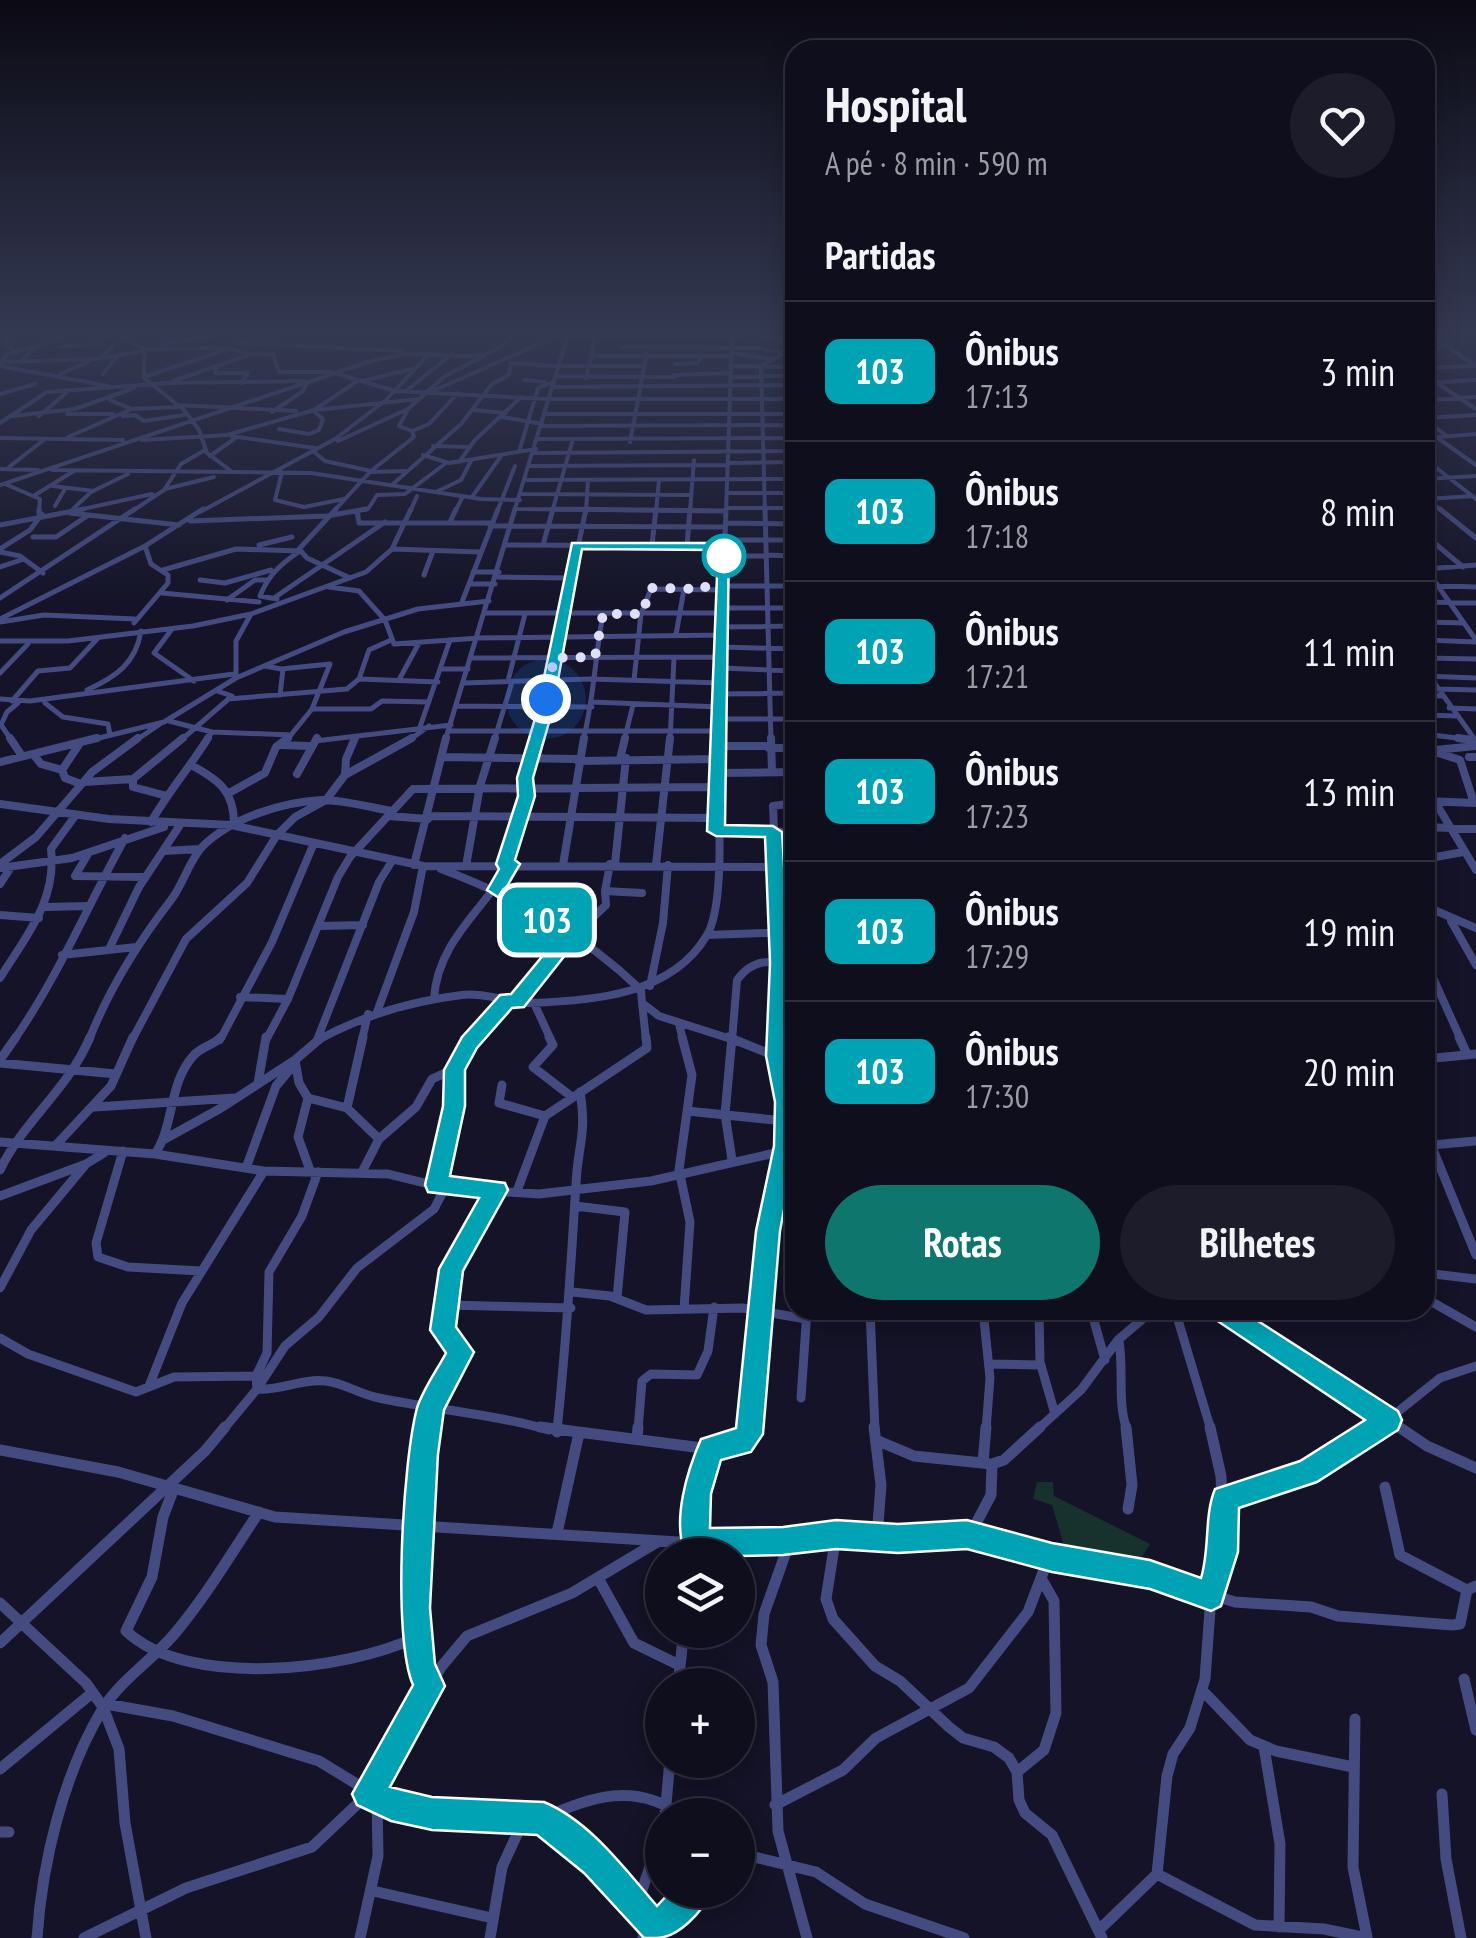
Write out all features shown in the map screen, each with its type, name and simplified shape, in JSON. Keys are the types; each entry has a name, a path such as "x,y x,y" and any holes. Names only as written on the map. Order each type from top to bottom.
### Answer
{"street":[{"path":"61,440 93,425"},
{"path":"153,425 163,431"},
{"path":"1,484 180,425"},
{"path":"193,425 205,438 207,453 234,474"},
{"path":"0,438 205,438 252,425"},
{"path":"265,439 280,425"},
{"path":"278,428 309,434 320,425"},
{"path":"227,435 317,450 351,425"},
{"path":"2,617 145,546 270,472 373,425"},
{"path":"200,580 224,582 272,570 300,550 371,472 414,437 402,425"},
{"path":"412,431 426,425"},
{"path":"393,484 456,425"},
{"path":"459,462 493,425"},
{"path":"518,452 525,425"},
{"path":"347,1108 372,1013 414,912 431,788 542,425"},
{"path":"549,425 746,425"},
{"path":"761,425 772,772"},
{"path":"434,999 436,973 446,952 496,890 508,864 525,778 540,730 576,545 597,466 601,426"},
{"path":"630,452 634,426"},
{"path":"661,452 664,426"},
{"path":"687,546 693,464 690,439 694,426"},
{"path":"246,1168 276,1086 317,1040 372,1013 434,999 474,993 534,1003 646,988 675,970 708,936 717,900 727,426"},
{"path":"543,546 574,427"},
{"path":"1435,427 1447,436"},
{"path":"1436,437 1476,434"},
{"path":"0,598 164,490 181,464 237,436"},
{"path":"1436,437 1476,464"},
{"path":"538,439 785,438"},
{"path":"2,469 46,439"},
{"path":"433,446 469,447"},
{"path":"317,450 324,461 371,472 405,471"},
{"path":"423,456 446,463 536,451 785,450"},
{"path":"472,498 476,487 499,466 501,456"},
{"path":"438,491 462,480 471,461"},
{"path":"531,466 785,462"},
{"path":"187,521 327,516 357,511 370,508 377,495 402,495 416,488 446,463"},
{"path":"462,602 514,466"},
{"path":"1435,467 1474,497"},
{"path":"2,469 282,472 501,500 558,494 691,495"},
{"path":"36,495 75,471"},
{"path":"74,509 94,491 130,472"},
{"path":"282,472 275,500 304,506 344,499"},
{"path":"0,522 57,509 110,506 234,474"},
{"path":"1435,479 1476,476"},
{"path":"527,480 785,479"},
{"path":"613,545 625,480"},
{"path":"652,545 659,480"},
{"path":"0,550 32,528 41,514 42,501 36,495 1,484"},
{"path":"54,486 94,491"},
{"path":"57,509 65,488"},
{"path":"728,494 785,494"},
{"path":"0,641 60,645 172,629 254,613 329,587 375,567 392,549 416,496"},
{"path":"450,522 462,496"},
{"path":"1435,498 1474,497"},
{"path":"1435,505 1476,538"},
{"path":"517,509 785,508"},
{"path":"57,509 180,525"},
{"path":"357,511 358,522 548,526 785,524"},
{"path":"33,537 56,537 88,515"},
{"path":"276,518 300,550"},
{"path":"274,598 385,522"},
{"path":"163,570 292,537"},
{"path":"506,545 687,546 785,540"},
{"path":"1436,544 1463,566"},
{"path":"132,632 135,618 168,583 168,575 151,564 145,546"},
{"path":"250,547 300,550 350,578"},
{"path":"392,549 480,552"},
{"path":"0,550 24,559 43,573"},
{"path":"424,574 433,551"},
{"path":"724,556 785,556"},
{"path":"0,567 24,559"},
{"path":"1435,568 1476,566"},
{"path":"0,866 26,850 82,782 112,753 218,691 235,676 236,641 254,613 272,570"},
{"path":"473,572 497,578"},
{"path":"468,584 497,578 572,578"},
{"path":"226,600 256,580 266,580"},
{"path":"1435,580 1475,639"},
{"path":"1435,585 1476,587"},
{"path":"0,1643 18,1622 170,1487 257,1389 285,1346 319,1318 345,1280 428,1215 441,1187 454,1106 454,1070 470,1043 572,935 606,906 605,891 622,818 623,758 634,705 642,614 651,588 785,586"},
{"path":"329,587 359,591 385,620 391,640 399,645 479,638 675,635 785,626"},
{"path":"656,865 671,731 675,635 684,589"},
{"path":"162,593 286,601"},
{"path":"0,699 45,702 79,693 235,676 344,632 418,609 489,602"},
{"path":"1435,602 1476,603"},
{"path":"486,613 679,614 785,608"},
{"path":"466,866 480,786 525,614"},
{"path":"563,865 578,760 592,705 592,679 603,614"},
{"path":"2,617 135,618"},
{"path":"1435,622 1476,620"},
{"path":"172,629 154,653 194,681"},
{"path":"79,693 121,673 138,651 141,632"},
{"path":"22,756 2,725 3,713 38,671 70,668 98,638"},
{"path":"1435,640 1475,639"},
{"path":"228,699 351,687 369,650 391,640"},
{"path":"56,1146 95,1107 116,1074 186,939 247,883 277,835 295,817 326,800 345,775 399,747 424,726 428,702 450,640"},
{"path":"400,678 419,643"},
{"path":"0,672 28,644"},
{"path":"722,647 785,648"},
{"path":"472,658 722,657"},
{"path":"1435,658 1476,660"},
{"path":"230,793 265,773 281,745 312,708 330,662 283,669 264,666"},
{"path":"721,668 785,671"},
{"path":"280,695 283,669"},
{"path":"442,669 468,669"},
{"path":"1435,675 1476,678"},
{"path":"358,679 438,682"},
{"path":"464,683 592,679 722,683"},
{"path":"1435,686 1475,742"},
{"path":"1435,693 1476,690"},
{"path":"62,770 65,778 82,782 134,779 228,699 230,693 218,691"},
{"path":"721,694 785,693"},
{"path":"312,708 371,708 382,701 428,702"},
{"path":"45,702 63,716 108,724 110,736"},
{"path":"456,706 720,707"},
{"path":"1449,708 1476,710"},
{"path":"1435,715 1456,716"},
{"path":"720,718 785,719"},
{"path":"0,762 165,721 212,732 291,735"},
{"path":"300,724 324,737"},
{"path":"298,774 312,740 424,726 494,731 720,731"},
{"path":"1464,729 1476,729"},
{"path":"151,822 176,779 191,765 212,732"},
{"path":"345,775 346,759 356,736"},
{"path":"1435,736 1475,742"},
{"path":"1435,750 1475,742"},
{"path":"62,770 80,743"},
{"path":"281,745 309,746"},
{"path":"719,746 785,748"},
{"path":"1435,753 1460,760 1475,803 1435,801"},
{"path":"33,754 41,764 62,770"},
{"path":"441,756 578,760 717,758"},
{"path":"191,765 218,778 230,793 235,807 232,825"},
{"path":"718,773 785,772"},
{"path":"134,779 133,787 167,796"},
{"path":"258,1083 266,1037 288,999 338,877 350,858 413,789 718,787"},
{"path":"0,1170 14,1143 76,1070 95,1019 136,947 182,884 200,849 232,825 288,804 326,800 389,814 428,817 716,818"},
{"path":"0,804 75,816 176,825 232,825 392,861 437,867 785,867"},
{"path":"785,804 773,806 780,963 776,1056 785,1084"},
{"path":"1435,810 1476,870"},
{"path":"0,978 4,963 45,907 54,862 51,850 75,816"},
{"path":"0,866 54,862 176,825"},
{"path":"110,947 176,825"},
{"path":"1435,827 1476,829"},
{"path":"716,831 785,832"},
{"path":"116,1074 0,1061 46,992 62,954 125,838"},
{"path":"156,1154 165,1140 170,1102 195,1054 218,1041 272,942 314,843"},
{"path":"164,851 200,849"},
{"path":"89,853 75,876 145,877"},
{"path":"1435,858 1476,856"},
{"path":"317,1040 379,882 392,861"},
{"path":"517,1191 545,1116 647,1048 642,1003 663,923 668,865"},
{"path":"0,884 11,866"},
{"path":"437,867 496,890 611,959 646,988"},
{"path":"605,891 642,894"},
{"path":"45,907 88,906"},
{"path":"1435,912 1476,928"},
{"path":"0,915 39,918"},
{"path":"1450,920 1476,964"},
{"path":"319,926 364,924"},
{"path":"708,936 785,932"},
{"path":"62,954 136,947"},
{"path":"732,1160 725,1114 735,984 740,974 758,960 785,964"},
{"path":"1435,980 1472,1054 1435,1057"},
{"path":"240,997 288,999"},
{"path":"534,1003 553,1045 533,1067 576,1094 586,1126 576,1192 571,1308 558,1432"},
{"path":"642,1003 679,1024 785,1060"},
{"path":"679,1024 691,1060 680,1175 690,1222 684,1309"},
{"path":"165,1140 295,1062"},
{"path":"257,1389 256,1376 267,1353 268,1272 302,1216 314,1172 298,1137 308,1098 295,1062"},
{"path":"362,1172 379,1139 416,1108 432,1079 454,1070"},
{"path":"502,1085 498,1101 545,1116"},
{"path":"95,1107 236,1098"},
{"path":"308,1098 347,1108 379,1139"},
{"path":"688,1111 785,1121"},
{"path":"1435,1145 1476,1140"},
{"path":"0,1142 156,1154 264,1171 362,1172 441,1187 576,1192 680,1175 785,1149"},
{"path":"123,1151 96,1243 98,1257 128,1267 201,1271"},
{"path":"0,1196 86,1164 104,1152"},
{"path":"1435,1153 1476,1256"},
{"path":"257,1389 276,1391 297,1383 327,1381 376,1398 496,1415 558,1432 710,1449 742,1442 749,1434 768,1231 785,1160"},
{"path":"0,1288 31,1230 86,1164"},
{"path":"149,1386 155,1363 201,1271 246,1206 264,1171"},
{"path":"430,1686 420,1666 417,1637 419,1527 431,1408 461,1352 443,1330 457,1255 496,1190"},
{"path":"575,1206 625,1212 617,1298"},
{"path":"1435,1274 1476,1280"},
{"path":"572,1292 617,1298 646,1310 714,1307 785,1314"},
{"path":"1435,1304 1476,1327"},
{"path":"446,1305 571,1308"},
{"path":"637,1439 642,1381 650,1374 690,1376 701,1372 710,1347 714,1307"},
{"path":"801,1398 807,1320"},
{"path":"870,1320 869,1356 881,1486 877,1537"},
{"path":"970,1536 991,1495 985,1320"},
{"path":"1039,1320 1040,1366 1055,1414"},
{"path":"1094,1320 1105,1360"},
{"path":"876,1440 914,1456 988,1464 1004,1460 1082,1390 1118,1340 1141,1320"},
{"path":"836,1534 827,1576 828,1611 875,1666 900,1681 963,1738 994,1747 1010,1758 1017,1772 1018,1800 1025,1813 1052,1836 1100,1934 1139,1884 1156,1874 1162,1853 1166,1776 1173,1754 1190,1728 1202,1690 1211,1596 1224,1552 1225,1499 1194,1363 1179,1320"},
{"path":"1237,1320 1427,1446 1476,1468"},
{"path":"0,1338 28,1354 136,1392 174,1377 256,1376"},
{"path":"1118,1340 1123,1364 1122,1415 1129,1436 1132,1484 1128,1509"},
{"path":"989,1364 1040,1366"},
{"path":"1225,1499 1307,1472 1389,1420 1440,1378 1476,1366"},
{"path":"557,1533 578,1433"},
{"path":"695,1538 697,1494 710,1449"},
{"path":"0,1450 70,1461 275,1517 645,1539"},
{"path":"170,1487 152,1577 126,1631 154,1654 247,1667 287,1666 370,1656 417,1637"},
{"path":"755,1544 836,1534 970,1536 1049,1557 1121,1567 1236,1602 1311,1608 1338,1616 1460,1624 1471,1588 1400,1555 1385,1487"},
{"path":"37,1938 37,1918 90,1732 105,1706 176,1631 259,1512"},
{"path":"783,1541 786,1552 764,1614 762,1644 774,1682 775,1805 806,1938"},
{"path":"84,1938 212,1878 312,1847 372,1796 430,1686 467,1636 572,1594 645,1550"},
{"path":"775,1805 828,1780 876,1738 969,1688 1028,1612 1049,1557"},
{"path":"598,1578 634,1643 680,1665"},
{"path":"1017,1772 1044,1750 1056,1713 1054,1601 1042,1578"},
{"path":"0,1603 105,1706 119,1749 125,1823 146,1938"},
{"path":"680,1668 682,1648"},
{"path":"1464,1679 1476,1730"},
{"path":"1202,1690 1232,1725 1264,1747 1353,1766"},
{"path":"0,1768 92,1693"},
{"path":"105,1706 173,1716 290,1751 318,1761 372,1796 432,1813 544,1818 614,1794 645,1793 652,1798"},
{"path":"1156,1874 1236,1917 1279,1928 1324,1929 1367,1938 1353,1867 1355,1719"},
{"path":"1264,1747 1280,1844 1279,1928"},
{"path":"1442,1794 1446,1859 1461,1938"},
{"path":"360,1938 378,1856 372,1796"},
{"path":"490,1938 502,1868 524,1816"},
{"path":"544,1818 596,1861 637,1905 652,1933 677,1908"},
{"path":"755,1856 816,1872 865,1904 964,1938"},
{"path":"637,1905 645,1881"},
{"path":"372,1891 492,1918"}],"green space":[{"path":"1037,1482 1053,1482 1054,1496 1150,1544 1138,1563 1065,1549 1052,1505 1033,1499"}],"bus line":[{"name":"103","path":"678,1908 656,1932 596,1861 544,1818 432,1813 391,1805 368,1794 430,1686 420,1666 415,1608 424,1454 436,1393 461,1352 443,1330 452,1269 496,1190 436,1185 454,1106 454,1070 470,1043 508,1000 516,1002 542,966 572,935 496,890 511,864 505,864 526,796 525,778 545,712 546,680 550,680 564,618 576,545 725,546 716,831 773,832 780,963 776,1056 785,1098"},
{"name":"103","path":"785,1146 768,1231 749,1434 742,1442 710,1449 694,1514 696,1543 783,1541 836,1534 898,1538 967,1535 1052,1558 1150,1574 1211,1596 1224,1552 1225,1499 1307,1472 1389,1420 1235,1320"}],"route":[{"path":"546,699 546,680 550,680 554,658 595,657 603,614 642,614 651,588 704,589 724,556"}]}
